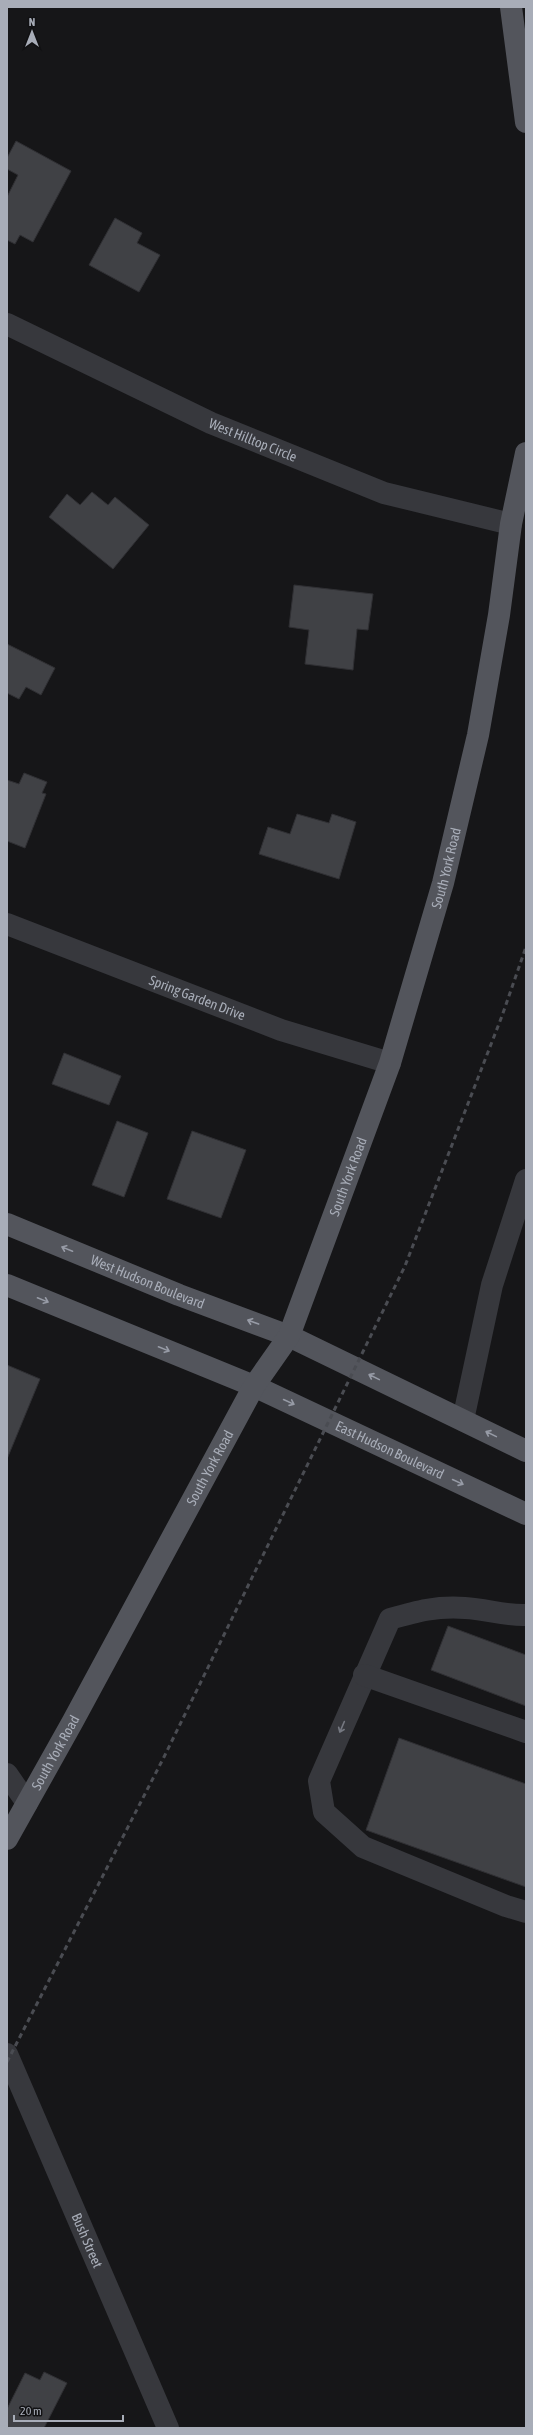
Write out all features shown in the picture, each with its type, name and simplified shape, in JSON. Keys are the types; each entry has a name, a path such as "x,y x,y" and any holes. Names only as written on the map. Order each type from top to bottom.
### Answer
{"main road":[{"path":"511,7 526,122"},
{"name":"South York Road","path":"7,1839 73,1722 254,1386 289,1336 390,1063 443,883 478,734 499,615 511,524 526,453"},
{"name":"West Hudson Boulevard","path":"7,1224 179,1295 289,1336"},
{"path":"7,1286 254,1386"},
{"path":"289,1336 526,1451"},
{"name":"East Hudson Boulevard","path":"254,1386 526,1514"}],"street":[{"name":"West Hilltop Circle","path":"7,324 212,423 384,493 511,524"},
{"name":"Spring Garden Drive","path":"7,924 282,1030 390,1063"},
{"path":"463,1420 492,1285 526,1180"},
{"path":"526,1615 517,1616 466,1608 427,1608 390,1619 319,1781 324,1812 363,1847 506,1906 526,1912"},
{"path":"361,1683 526,1732"},
{"path":"7,1774 27,1803"},
{"name":"Bush Street","path":"7,2054 168,2428"}],"building":[{"path":"16,141 71,171 33,242 20,235 15,244 7,240 7,197 18,175 7,169 7,158"},
{"path":"115,218 142,233 137,243 160,255 139,292 89,265"},
{"path":"92,492 108,505 115,497 149,525 113,569 49,517 67,494 80,505"},
{"path":"294,585 373,594 368,630 357,629 353,670 305,664 309,630 289,627"},
{"path":"7,644 55,668 41,695 26,687 19,699 7,693"},
{"path":"24,773 47,782 42,793 46,794 25,848 7,841 7,780 19,784"},
{"path":"297,814 329,823 332,814 356,822 339,879 259,854 268,827 290,834"},
{"path":"64,1053 121,1076 109,1105 52,1084"},
{"path":"117,1121 148,1133 124,1197 92,1185"},
{"path":"192,1131 246,1150 221,1218 167,1199"},
{"path":"7,1365 40,1379 7,1459"},
{"path":"448,1626 526,1655 526,1706 431,1670"},
{"path":"399,1738 526,1784 526,1887 366,1830"},
{"path":"44,2372 67,2383 44,2428 7,2428 7,2409 25,2373 40,2380"}],"railway":[{"path":"7,2062 164,1757 405,1266 502,1016 526,947"}]}
